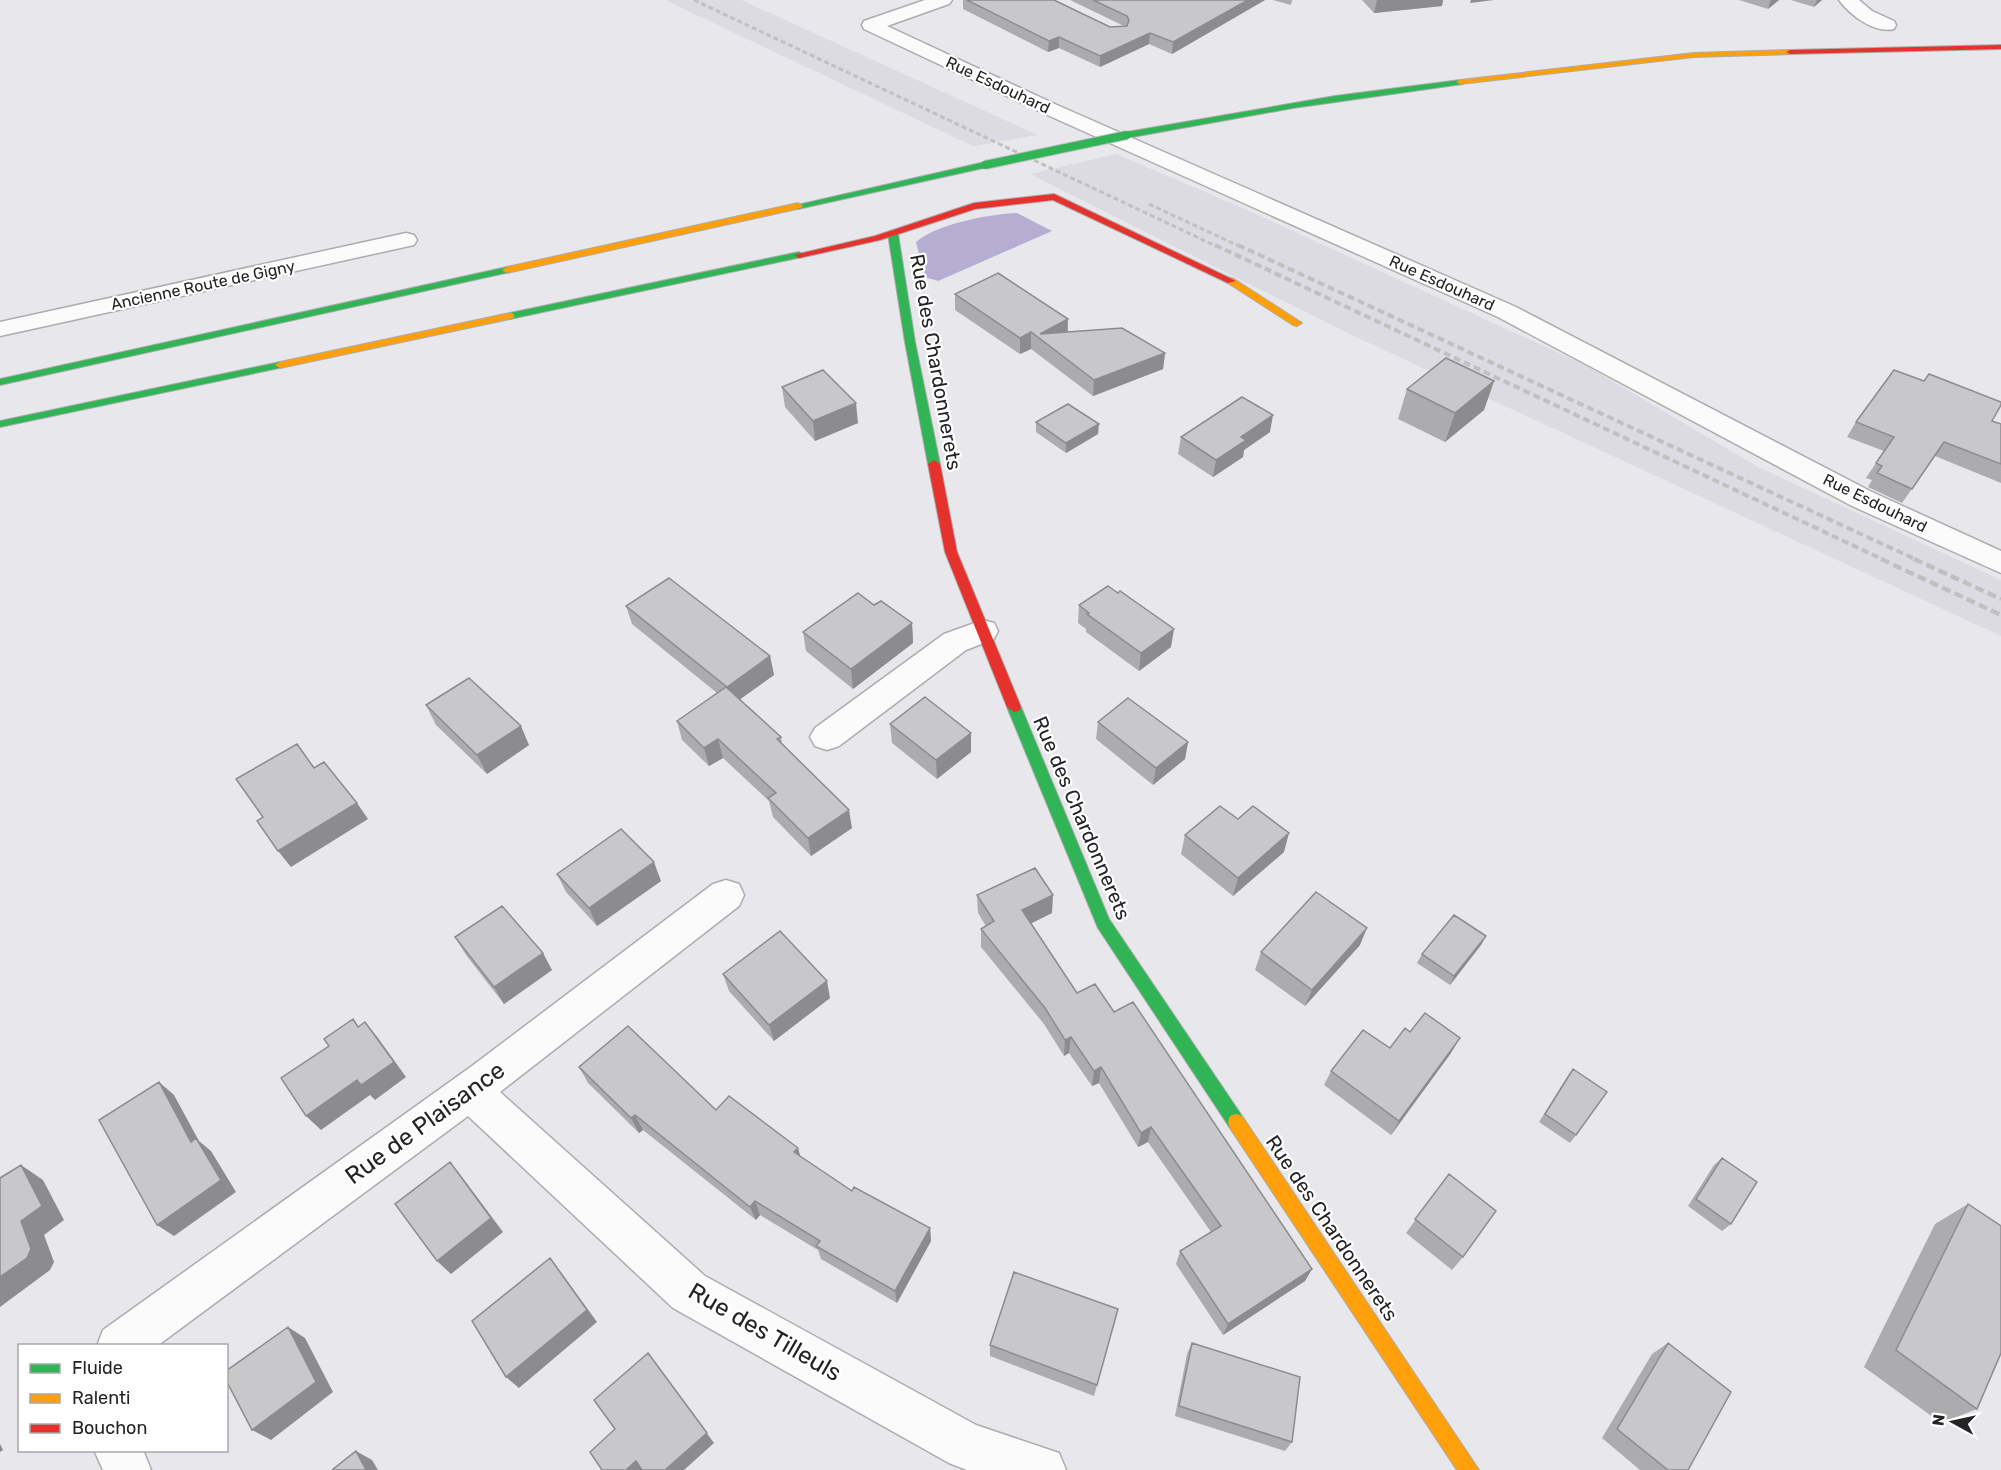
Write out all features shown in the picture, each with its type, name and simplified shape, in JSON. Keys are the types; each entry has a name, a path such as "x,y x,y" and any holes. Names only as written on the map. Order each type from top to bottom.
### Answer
{"street":[{"name":"Rue Esdouhard","path":"943,0 871,26 1050,109 1508,312 1862,499 2001,563"},
{"path":"1848,0 1865,15 1887,25"},
{"path":"0,382 985,165 1280,106 1387,90 1694,55 1923,47 2001,47"},
{"path":"0,424 893,234 936,217 974,206 1054,197 1239,285 1297,322"},
{"name":"Rue des Chardonnerets","path":"893,234 910,342 951,552 1103,923 1468,1469"},
{"name":"Ancienne Route de Gigny","path":"0,329 406,240"},
{"path":"827,737 955,642 983,631"},
{"name":"Rue de Plaisance","path":"122,1344 470,1091 726,895"},
{"name":"Rue des Tilleuls","path":"470,1091 689,1292 966,1446 1042,1470"},
{"path":"119,1452 127,1470"}],"shaded area":[{"path":"665,0 741,0 1038,135 973,146"},
{"path":"1116,154 1247,210 1585,365 1760,468 2001,580 2001,636 1337,328 1030,174"},
{"path":"1017,213 1052,231 938,281 925,277 916,242 950,225 993,215"}],"building":[{"path":"967,0 1054,0 1110,27 1127,26 1129,20 1127,16 1093,0 1248,0 1173,42 1150,33 1100,56 1059,37 1049,41"},
{"path":"998,273 1068,319 1040,334 1122,328 1165,353 1094,380 1031,332 1020,338 955,294"},
{"path":"1446,358 1494,381 1455,413 1407,389"},
{"path":"823,370 856,403 813,421 782,387"},
{"path":"1894,370 1924,381 1929,374 2001,402 1992,421 2001,424 2001,464 1944,442 1912,489 1877,473 1882,466 1876,463 1894,437 1856,422"},
{"path":"1242,397 1273,415 1241,437 1246,440 1216,460 1181,437"},
{"path":"1068,404 1099,424 1066,443 1036,422"},
{"path":"669,578 770,656 727,687 626,606"},
{"path":"1108,586 1118,593 1120,591 1174,629 1141,653 1087,614 1089,613 1079,605"},
{"path":"858,593 874,605 881,601 912,623 851,669 803,632"},
{"path":"469,678 521,726 477,755 426,705"},
{"path":"726,687 781,737 777,739 849,810 808,838 768,798 776,793 718,739 704,748 677,721"},
{"path":"925,697 971,733 936,760 890,724"},
{"path":"1128,698 1188,742 1156,768 1098,722"},
{"path":"297,744 314,768 324,762 357,803 278,851 257,821 263,817 236,779"},
{"path":"1220,806 1238,819 1253,806 1289,833 1238,878 1185,835"},
{"path":"621,829 654,862 589,908 557,874"},
{"path":"1035,868 1053,895 1022,910 1077,993 1095,984 1114,1012 1133,1002 1312,1269 1228,1324 1180,1251 1221,1226 1151,1127 1141,1133 1101,1067 1094,1071 1071,1037 1065,1040 1045,1008 981,929 994,921 977,895"},
{"path":"1316,892 1367,928 1312,990 1261,952"},
{"path":"502,906 543,953 494,987 455,937"},
{"path":"1454,915 1486,936 1454,976 1422,954"},
{"path":"780,931 827,981 769,1025 723,974"},
{"path":"1425,1013 1460,1038 1399,1121 1331,1071 1363,1030 1390,1048 1405,1028 1410,1032"},
{"path":"353,1019 358,1027 365,1022 394,1062 361,1085 357,1080 306,1116 281,1078 329,1046 324,1039"},
{"path":"628,1026 716,1110 729,1096 798,1148 794,1152 852,1191 854,1187 930,1228 895,1291 816,1246 820,1241 755,1201 750,1207 635,1115 631,1118 579,1067"},
{"path":"1573,1069 1607,1092 1576,1135 1545,1114"},
{"path":"159,1082 191,1142 196,1138 221,1180 157,1225 99,1120"},
{"path":"1722,1158 1757,1182 1731,1224 1696,1199"},
{"path":"450,1162 491,1218 437,1261 395,1204"},
{"path":"21,1165 42,1206 21,1221 31,1249 27,1258 0,1277 0,1178"},
{"path":"1449,1174 1496,1211 1463,1257 1415,1219"},
{"path":"1968,1204 2001,1226 2001,1353 1977,1409 1896,1350"},
{"path":"550,1258 587,1310 506,1377 472,1321"},
{"path":"1014,1272 1118,1309 1097,1385 990,1345"},
{"path":"288,1327 316,1382 252,1430 228,1384 228,1370"},
{"path":"1192,1343 1300,1377 1292,1442 1179,1406"},
{"path":"1668,1343 1731,1392 1688,1470 1668,1470 1617,1429"},
{"path":"648,1353 707,1433 665,1470 642,1470 636,1461 626,1470 602,1470 590,1452 615,1429 594,1400"},
{"path":"356,1451 366,1470 332,1470"}],"railway":[{"path":"694,0 1218,247"},
{"path":"1149,204 1241,247"},
{"path":"1215,245 1884,560"},
{"path":"1238,245 1917,560"},
{"path":"1881,559 2001,615"},
{"path":"1914,559 2001,599"}],"traffic: fast":[{"path":"1127,135 1252,112 1460,82"},
{"path":"985,165 1127,135"},
{"path":"798,206 985,165"},
{"path":"893,234 910,342 934,464"},
{"path":"510,316 799,255"},
{"path":"0,382 507,270"},
{"path":"0,424 280,365"},
{"path":"1014,707 1103,923 1236,1122"}],"traffic: slow":[{"path":"1460,82 1694,55 1790,52"},
{"path":"507,270 798,206"},
{"path":"1231,281 1297,323"},
{"path":"280,365 510,316"},
{"path":"1236,1122 1469,1470"}],"traffic: jam":[{"path":"1790,52 2001,47"},
{"path":"799,255 877,238 974,206 1054,197 1231,281"},
{"path":"934,464 951,552 1014,707"}]}
